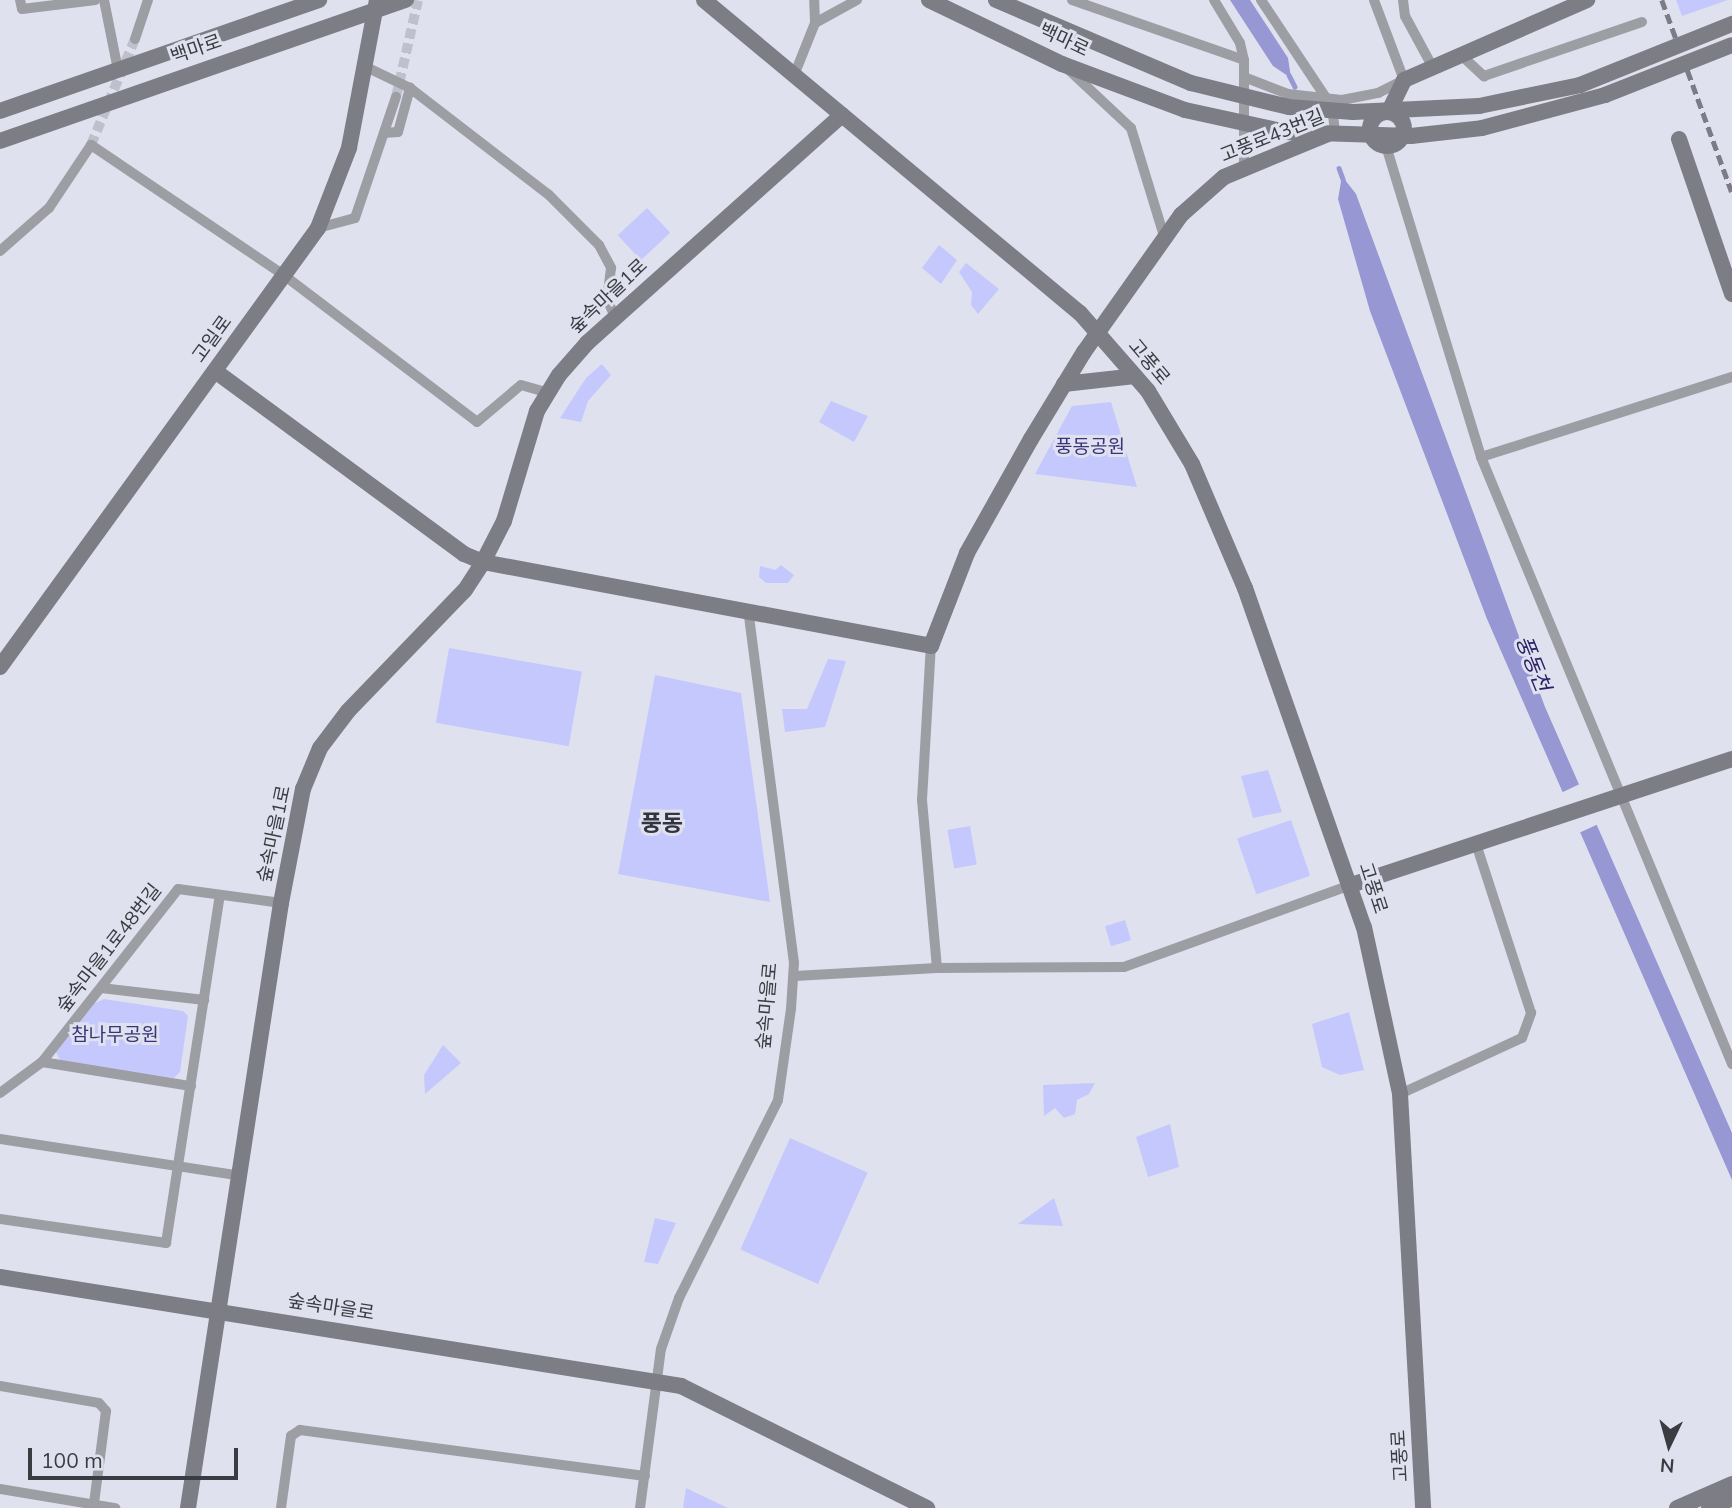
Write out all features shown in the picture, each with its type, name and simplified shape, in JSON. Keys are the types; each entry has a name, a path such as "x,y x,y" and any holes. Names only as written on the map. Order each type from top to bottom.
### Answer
{"street":[{"path":"20,0 22,9 95,0"},
{"path":"104,0 118,70"},
{"path":"135,39 148,0"},
{"name":"백마로","path":"0,111 319,0"},
{"name":"백마로","path":"0,141 376,5 406,0"},
{"name":"고풍로","path":"704,0 795,73 1080,313 1135,376 1192,464 1240,575 1351,885 1400,1094 1423,1508"},
{"path":"795,73 815,23 814,0"},
{"path":"815,23 857,0"},
{"name":"백마로","path":"929,0 1062,64 1185,110 1286,132 1411,136 1482,128 1605,95 1732,45"},
{"name":"백마로","path":"996,0 1191,83 1289,107 1353,112 1479,106 1580,85 1732,24"},
{"path":"1072,0 1244,60"},
{"path":"1214,0 1240,43 1244,60 1244,166"},
{"path":"1261,0 1327,99 1335,114 1335,131"},
{"path":"1374,0 1404,80 1389,111 1374,117 1370,133 1376,142 1386,146 1398,143 1404,133 1399,116 1389,111"},
{"path":"1403,0 1405,16 1432,66"},
{"path":"1244,77 1288,94 1327,99 1378,93 1432,66 1587,0"},
{"name":"고일로","path":"0,667 318,228 349,148 376,5"},
{"path":"1460,54 1484,76 1642,22"},
{"path":"1062,64 1131,128 1165,239"},
{"path":"364,66 410,88 549,195 599,245 611,268 607,299 615,317"},
{"path":"384,133 398,132 410,88"},
{"path":"318,228 355,218 396,97"},
{"name":"숲속마을1로","path":"188,1508 221,1311 281,903 303,789 320,748 348,712 465,590 483,562 504,521 546,392 615,317 842,115"},
{"name":"고풍로43번길","path":"1098,335 1181,215 1224,177 1244,166 1335,131 1370,133"},
{"path":"1679,139 1732,294"},
{"path":"0,251 49,208 91,145 285,276 477,422 521,385 546,392"},
{"path":"1386,146 1481,457 1732,1064"},
{"name":"고풍로","path":"937,968 921,789 931,646 967,553 1064,384 1098,335"},
{"path":"215,371 464,554 483,562 931,646"},
{"path":"1064,384 1097,377 1135,376"},
{"path":"1481,457 1732,377"},
{"name":"숲속마을로","path":"640,1508 656,1380 679,1298 778,1100 795,976 748,611"},
{"path":"795,976 937,968 1124,967 1351,885 1732,759"},
{"path":"1400,1094 1522,1038 1531,1013 1476,844"},
{"name":"숲속마을1로48번길","path":"0,1093 42,1062 178,889 281,903"},
{"path":"0,1219 166,1243 220,895"},
{"path":"101,988 204,1000"},
{"path":"42,1062 191,1086"},
{"path":"0,1139 241,1176"},
{"name":"숲속마을로","path":"0,1277 656,1380 709,1399 928,1508"},
{"path":"0,1386 99,1403 106,1411 94,1504"},
{"path":"281,1508 291,1436 300,1430 645,1476"},
{"path":"1677,1508 1732,1484"},
{"path":"0,1489 115,1508"},
{"path":"1709,1508 1732,1499"}],"green space":[{"path":"1676,0 1728,0 1682,16"},
{"path":"647,208 670,233 641,260 618,235"},
{"path":"939,245 957,260 941,284 922,268"},
{"path":"966,263 999,289 978,314 971,305 972,292 959,272"},
{"path":"602,364 611,375 588,401 581,422 560,418 586,378"},
{"path":"831,401 868,416 854,442 819,422"},
{"name":"풍동공원","path":"1111,402 1137,487 1035,474 1072,406"},
{"path":"781,565 794,575 788,583 766,583 759,577 760,566 775,570"},
{"path":"449,648 582,671 569,746 436,723"},
{"path":"828,659 846,661 825,727 785,732 782,709 807,709"},
{"path":"655,675 741,693 770,902 618,874"},
{"path":"1268,770 1282,812 1253,818 1241,776"},
{"path":"1291,820 1310,876 1256,894 1237,839"},
{"path":"970,826 977,864 954,868 947,830"},
{"path":"1125,920 1131,940 1111,946 1105,926"},
{"name":"참나무공원","path":"104,999 183,1011 188,1016 180,1072 174,1078 61,1062 56,1052 95,1003"},
{"path":"1349,1012 1364,1070 1340,1075 1322,1067 1312,1024"},
{"path":"443,1045 461,1063 425,1094 424,1075"},
{"path":"1095,1083 1089,1094 1077,1100 1075,1114 1064,1118 1055,1108 1044,1116 1043,1085"},
{"path":"1170,1124 1179,1167 1148,1177 1136,1137"},
{"path":"790,1138 868,1173 818,1284 740,1249"},
{"path":"1054,1198 1063,1226 1018,1224"},
{"path":"655,1218 676,1223 658,1264 644,1262"},
{"path":"686,1488 728,1508 683,1508"}],"shaded area":[{"path":"1230,0 1250,0 1288,58 1291,78 1273,66"},
{"path":"1342,176 1356,194 1545,707 1732,1133 1732,1180 1487,619 1370,311 1338,199"}],"pier":[{"path":"1582,783 1601,823 1576,834 1558,794"}],"waterway":[{"name":"풍동천","path":"1289,75 1295,87"},
{"name":"풍동천","path":"1339,168 1343,179"}],"tunnel":[{"path":"396,97 418,0"},
{"path":"91,145 135,39"}],"railway":[{"path":"1662,0 1732,192"}],"district":[{"name":"풍동","path":"662,823"}]}
